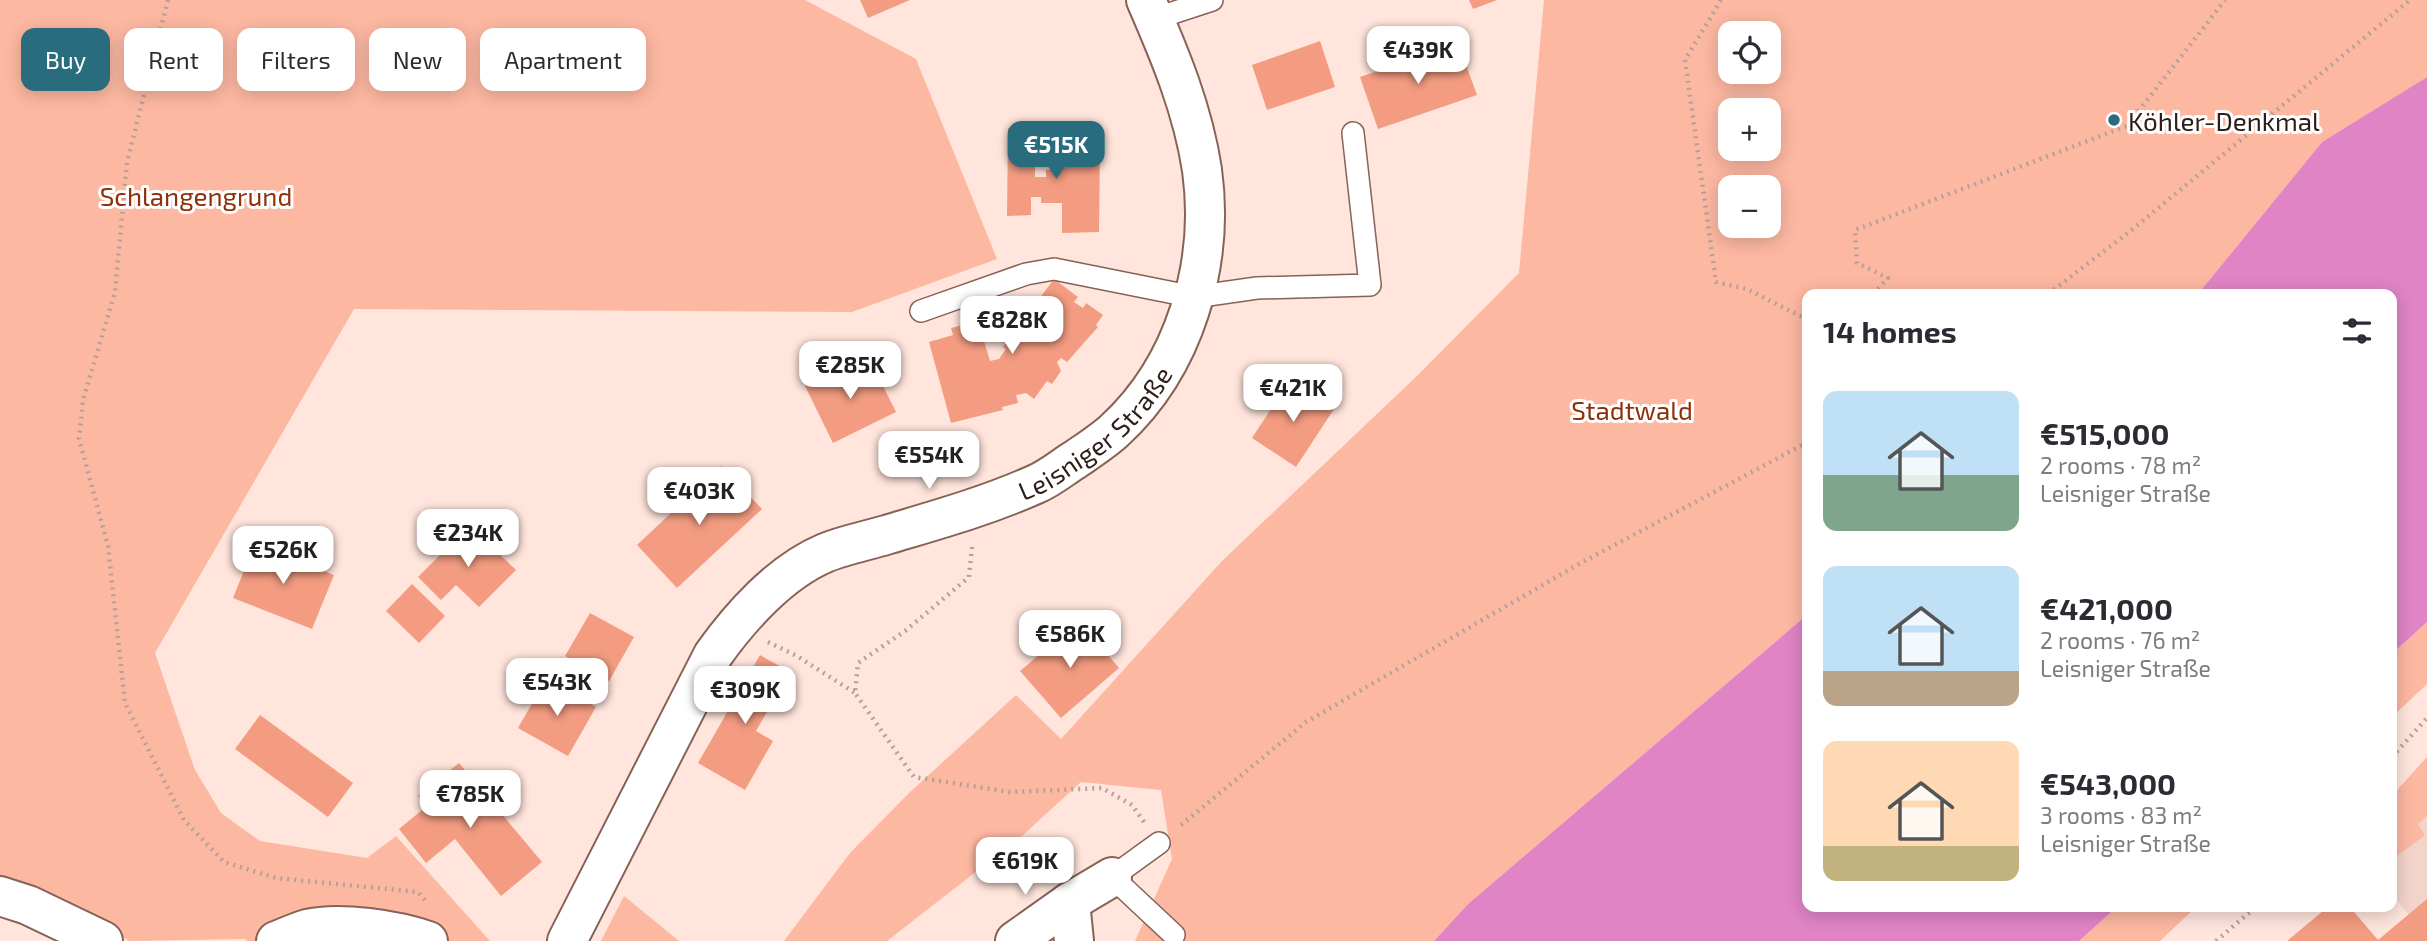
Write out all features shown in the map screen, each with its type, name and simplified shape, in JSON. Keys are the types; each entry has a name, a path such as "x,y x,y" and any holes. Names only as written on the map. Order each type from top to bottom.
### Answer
{"main road":[{"name":"Leisniger Straße","path":"567,941 699,680 735,625 764,596 825,553 977,508 1039,483 1114,431 1136,408 1166,366 1194,297 1202,259 1205,219 1202,170 1180,79 1150,10"},
{"path":"1015,941 1070,902 1112,877"},
{"path":"0,896 28,905 103,941"},
{"path":"1070,902 1074,941"},
{"path":"276,941 310,929 357,927 403,932 431,926"}],"lane":[{"path":"1150,10 1212,0"},
{"path":"921,311 1026,274 1054,269 1194,297 1257,288 1370,285 1353,133"},
{"path":"1159,843 1112,877 1174,935"}],"path":[{"path":"168,0 127,162 115,292 83,400 79,439 108,546 125,703 184,820 224,862 275,878 418,892 431,926"},
{"path":"1721,0 1685,60 1716,282 1747,289 1802,317"},
{"path":"1878,289 1888,278 1857,263 1855,230 2127,126 2225,0"},
{"path":"2055,289 2128,233 2410,0"},
{"path":"797,656 855,693 914,777 1010,792 1102,788 1132,805 1159,843 1306,722 1579,564 1802,445"},
{"path":"855,693 858,663 905,631 969,577 977,508"},
{"path":"2397,751 2427,718"},
{"path":"2216,941 2250,912"}],"shaded area":[{"path":"2427,77 2427,622 2397,649 2397,289 2202,289 2322,142"},
{"path":"1802,619 1802,912 2111,912 2079,941 1434,941 1468,904"},
{"path":"2427,757 2427,938 2397,900 2397,790"}],"green space":[{"name":"Schlangengrund","path":"0,0 805,0 916,59 997,259 852,312 354,309 155,653 195,770 221,813 260,841 367,858 396,836 490,941 130,941 0,883"},
{"name":"Stadtwald","path":"1544,0 2427,0 2427,77 2322,142 2202,289 1802,289 1802,619 1468,904 1434,941 1135,941 1172,859 1161,790 1081,782 1023,835 887,941 784,941 850,853 909,793 1016,695 1061,739 1222,561 1418,375 1519,273"},
{"path":"2427,622 2427,684 2397,712 2397,649"},
{"path":"2427,757 2427,816 2418,824 2425,835 2397,856 2397,790"},
{"path":"624,896 679,941 601,941"},
{"path":"2111,912 2191,912 2160,941 2079,941"}],"building":[{"path":"860,0 910,0 868,18"},
{"path":"1469,0 1497,0 1473,9"},
{"path":"1320,41 1335,87 1267,110 1252,65"},
{"path":"1458,43 1477,95 1378,129 1360,77"},
{"path":"1008,128 1035,129 1035,177 1046,177 1046,170 1062,170 1062,141 1100,141 1099,232 1062,233 1062,203 1041,203 1041,197 1031,197 1031,215 1007,216"},
{"path":"1054,279 1078,297 1074,302 1083,308 1086,303 1103,315 1096,325 1098,327 1067,362 1061,358 1057,362 1061,371 1052,384 1047,381 1034,399 1026,393 1016,395 1018,403 1002,407 1003,410 951,423 929,342 953,335 951,328 967,324 968,332 980,328 990,361 999,359 1006,349 1003,347"},
{"path":"847,365 852,377 873,366 896,412 833,443 805,386"},
{"path":"1289,381 1334,409 1296,467 1252,438"},
{"path":"721,466 762,509 677,588 637,545"},
{"path":"470,525 516,570 479,607 456,585 441,600 418,577"},
{"path":"255,543 334,575 312,629 233,598"},
{"path":"412,584 445,616 419,643 386,611"},
{"path":"590,613 634,637 609,681 565,656"},
{"path":"1079,621 1119,668 1061,718 1020,671"},
{"path":"760,655 790,672 756,731 773,741 745,790 698,763"},
{"path":"546,679 596,707 568,756 518,728"},
{"path":"260,715 353,783 328,817 235,749"},
{"path":"459,763 542,862 501,896 455,839 426,863 399,829 427,806 418,796"},
{"path":"2427,899 2427,941 2287,941 2322,912 2354,912 2378,940"}],"place":[{"name":"Köhler-Denkmal","path":"2114,120"}]}
